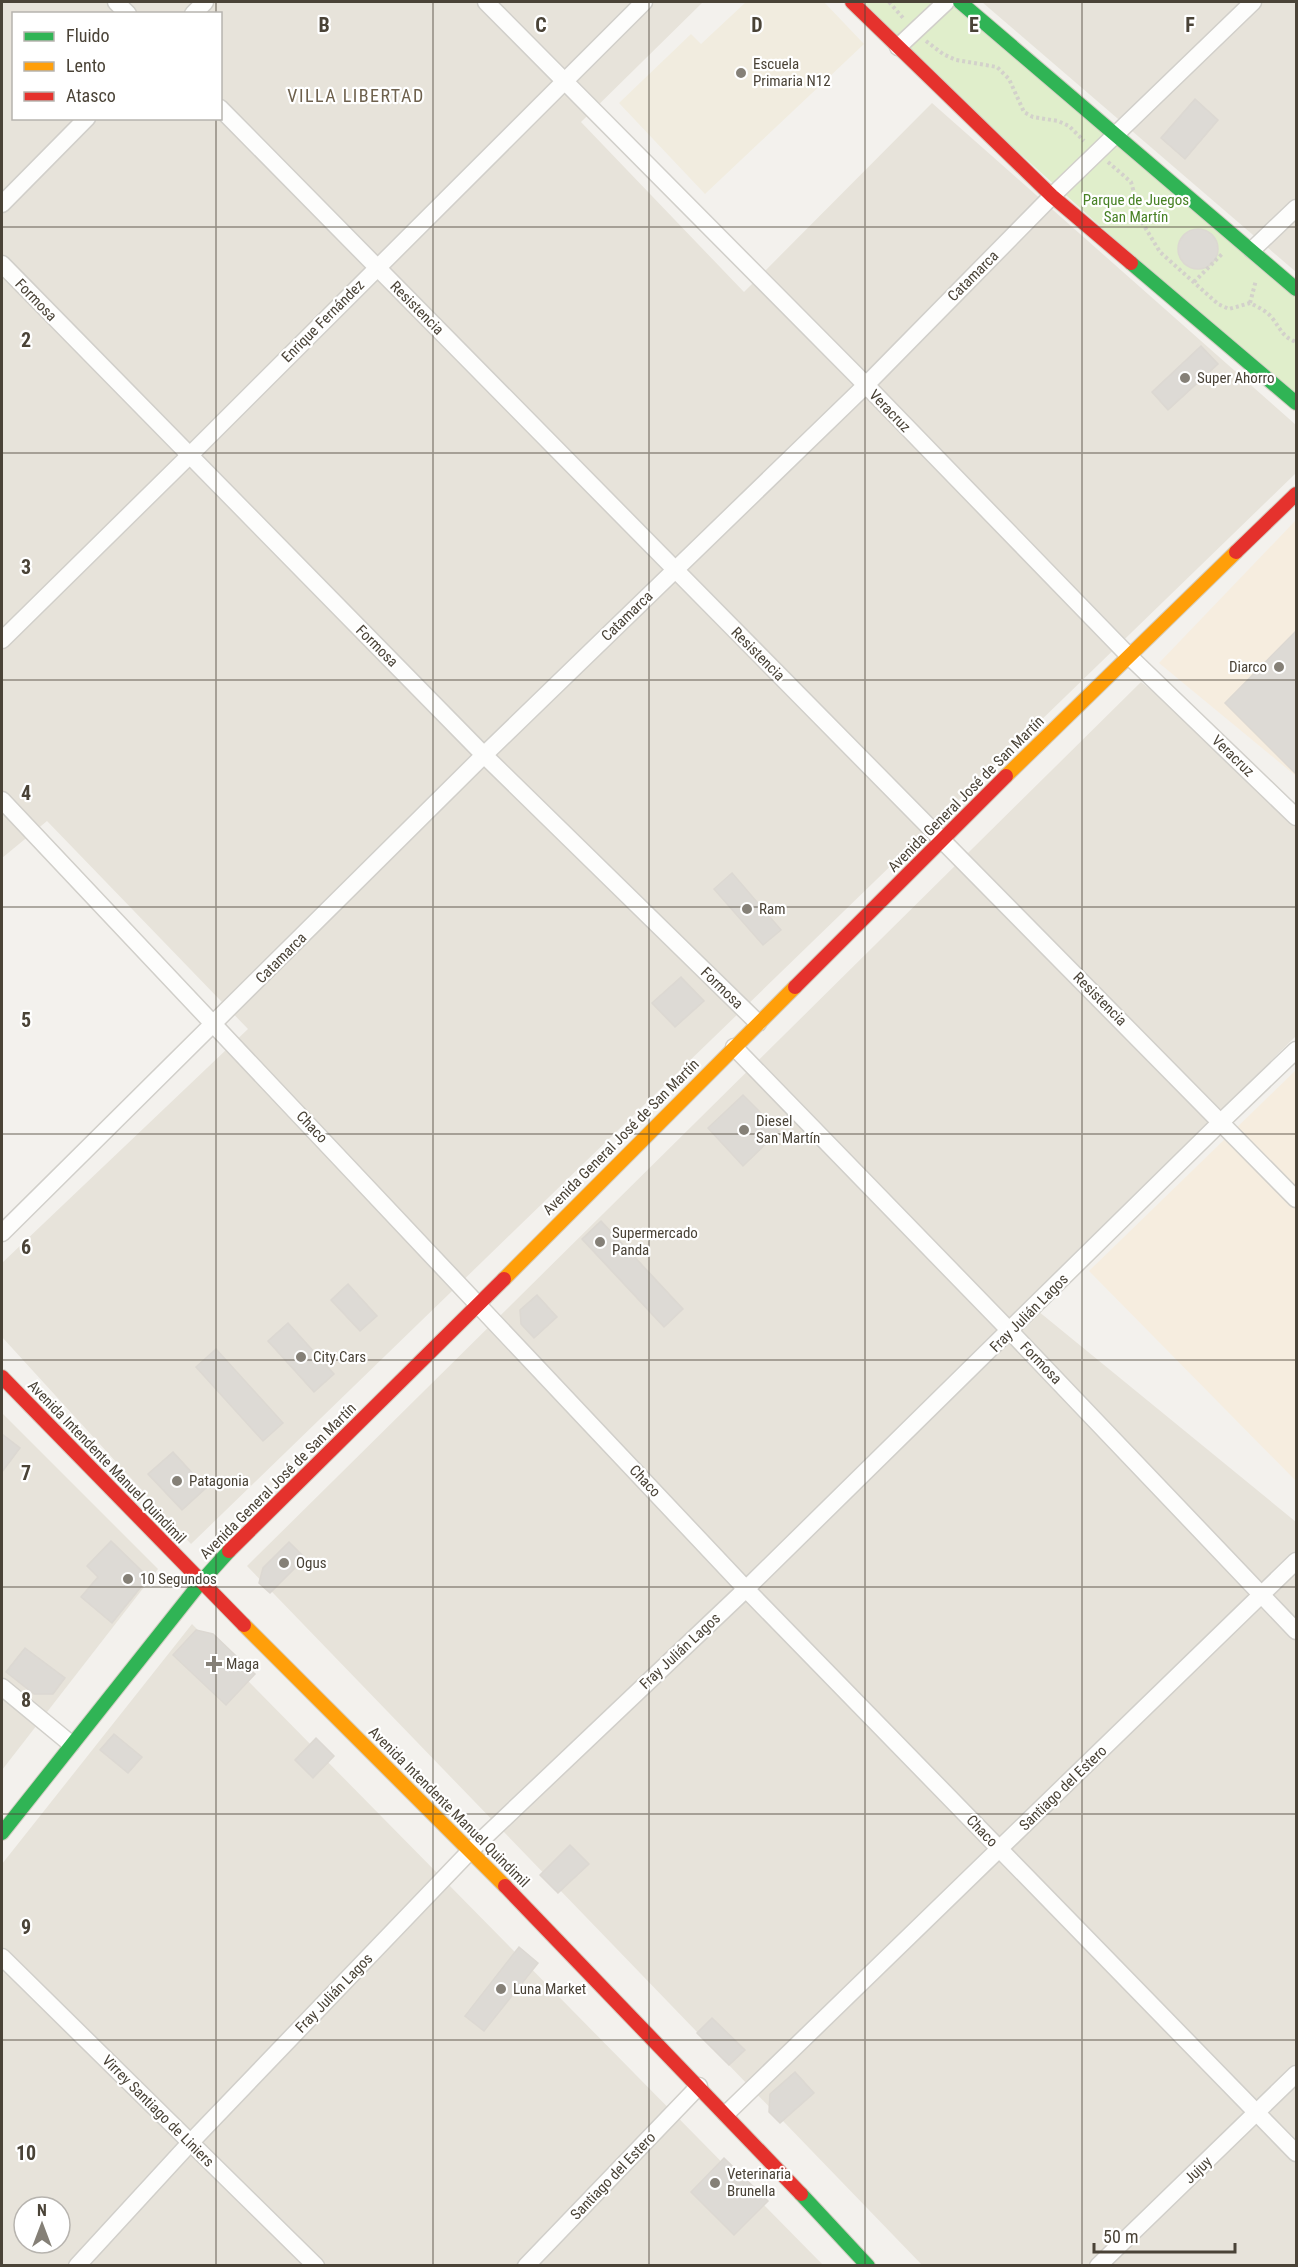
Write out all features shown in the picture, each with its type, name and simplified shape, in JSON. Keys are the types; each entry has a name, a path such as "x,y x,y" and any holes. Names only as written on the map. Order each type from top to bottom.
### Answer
{"main road":[{"path":"852,2 1052,196 1296,403"},
{"path":"960,2 1296,289"},
{"name":"Avenida General José de San Martín","path":"2,1833 201,1582 239,1540 479,1304 942,840 1296,494"},
{"name":"Avenida Intendente Manuel Quindimil","path":"2,1377 201,1582 471,1850 868,2265"}],"street":[{"name":"Veracruz","path":"486,2 866,385 1130,657 1296,817"},
{"name":"Enrique Fernández","path":"2,640 644,2"},
{"path":"898,47 946,2"},
{"name":"Catamarca","path":"2,1233 484,755 866,385 1052,196 1253,2"},
{"name":"Resistencia","path":"222,110 1222,1121 1296,1199"},
{"path":"2,204 85,120"},
{"path":"1252,250 1296,208"},
{"name":"Formosa","path":"2,264 484,755 758,1023"},
{"name":"Chaco","path":"2,800 746,1588 1296,2153"},
{"name":"Formosa","path":"734,1047 1010,1331 1296,1631"},
{"name":"Fray Julián Lagos","path":"77,2265 190,2143 471,1850 746,1588 1296,1050"},
{"name":"Santiago del Estero","path":"726,2114 1296,1561"},
{"path":"2,1687 71,1744"},
{"name":"Virrey Santiago de Liniers","path":"2,1957 316,2265"},
{"name":"Jujuy","path":"1098,2265 1296,2074"},
{"name":"Santiago del Estero","path":"526,2265 699,2086"}],"path":[{"path":"889,2 914,32 944,54 956,60 997,67 1015,89 1024,112 1033,117 1058,121 1068,126 1131,182 1143,224 1160,252 1218,304 1229,309 1250,303 1266,312 1275,321 1279,331 1296,342"},
{"path":"1194,282 1226,250"},
{"path":"1250,303 1257,278"}],"shaded area":[{"path":"2,2 703,2 581,122 744,292 932,103 1296,425 1296,473 191,1544 2,1337 2,1263 248,1029 47,821 2,858"},
{"name":"Escuela Primaria N12","path":"746,2 824,2 864,44 705,194 619,103 691,34 701,44"},
{"path":"982,2 1296,2 1296,272"},
{"path":"1296,520 1296,776 1159,663"},
{"path":"1141,682 1296,807 1296,1036 1027,1302 1296,1522 1296,2265 922,2265 247,1566"},
{"path":"1296,1070 1296,1481 1089,1271"},
{"path":"2,1413 158,1569 2,1770"},
{"path":"192,1624 823,2265 2,2265 2,1864"}],"green space":[{"name":"Parque de Juegos San Martín","path":"852,2 960,2 1296,289 1296,403"}],"building":[{"path":"1195,99 1218,120 1185,159 1161,138"},
{"path":"1198,229 1212,235 1218,249 1212,263 1198,269 1184,263 1178,249 1184,235"},
{"name":"Super Ahorro","path":"1201,346 1218,364 1168,410 1152,392"},
{"name":"Diarco","path":"1296,631 1296,774 1225,703"},
{"name":"Ram","path":"732,873 781,930 763,945 714,889"},
{"path":"681,977 704,1001 675,1027 652,1003"},
{"name":"Diesel San Martín","path":"743,1095 779,1131 743,1166 708,1128"},
{"path":"601,1221 683,1309 664,1327 582,1239"},
{"path":"348,1284 377,1316 360,1331 331,1300"},
{"path":"537,1295 557,1317 534,1338 521,1324 520,1310"},
{"name":"City Cars","path":"288,1323 334,1374 314,1392 268,1341"},
{"path":"216,1349 283,1423 263,1441 196,1367"},
{"path":"2,1434 20,1448 2,1472"},
{"name":"Patagonia","path":"173,1452 206,1488 182,1510 148,1474"},
{"path":"111,1541 144,1573 141,1587 112,1623 81,1597 98,1577 87,1566"},
{"name":"Ogus","path":"289,1542 305,1558 270,1593 259,1583 263,1568"},
{"name":"Maga","path":"196,1630 213,1634 255,1674 226,1705 173,1655"},
{"path":"25,1648 65,1678 53,1694 34,1694 6,1672"},
{"path":"114,1734 142,1757 128,1773 100,1750"},
{"path":"316,1738 334,1756 313,1778 295,1760"},
{"path":"570,1845 589,1864 558,1893 540,1875"},
{"name":"Luna Market","path":"519,1947 538,1963 484,2031 465,2016"},
{"path":"712,2018 745,2050 729,2065 697,2033"},
{"path":"795,2072 814,2093 780,2123 769,2112 770,2094"},
{"path":"724,2158 768,2201 734,2235 691,2192"}],"traffic: fast":[{"path":"960,2 1296,289"},
{"path":"1131,263 1296,403"},
{"path":"2,1833 201,1582 229,1551"},
{"path":"801,2194 868,2266"}],"traffic: slow":[{"path":"1006,776 1236,552"},
{"path":"504,1279 795,987"},
{"path":"244,1625 505,1886"}],"traffic: jam":[{"path":"852,2 1052,196 1131,263"},
{"path":"1236,552 1296,494"},
{"path":"795,987 1006,776"},
{"path":"229,1551 504,1279"},
{"path":"2,1377 244,1625"},
{"path":"505,1886 801,2194"}],"place":[{"name":"Escuela Primaria N12","path":"741,73"},
{"name":"Super Ahorro","path":"1185,378"},
{"name":"Diarco","path":"1279,667"},
{"name":"Ram","path":"747,909"},
{"name":"Diesel San Martín","path":"744,1130"},
{"name":"Supermercado Panda","path":"600,1242"},
{"name":"City Cars","path":"301,1357"},
{"name":"Patagonia","path":"177,1481"},
{"name":"Ogus","path":"284,1563"},
{"name":"10 Segundos","path":"128,1579"},
{"name":"Maga","path":"214,1664"},
{"name":"Luna Market","path":"501,1989"},
{"name":"Veterinaria Brunella","path":"715,2183"}],"district":[{"name":"VILLA LIBERTAD","path":"356,95"}]}
